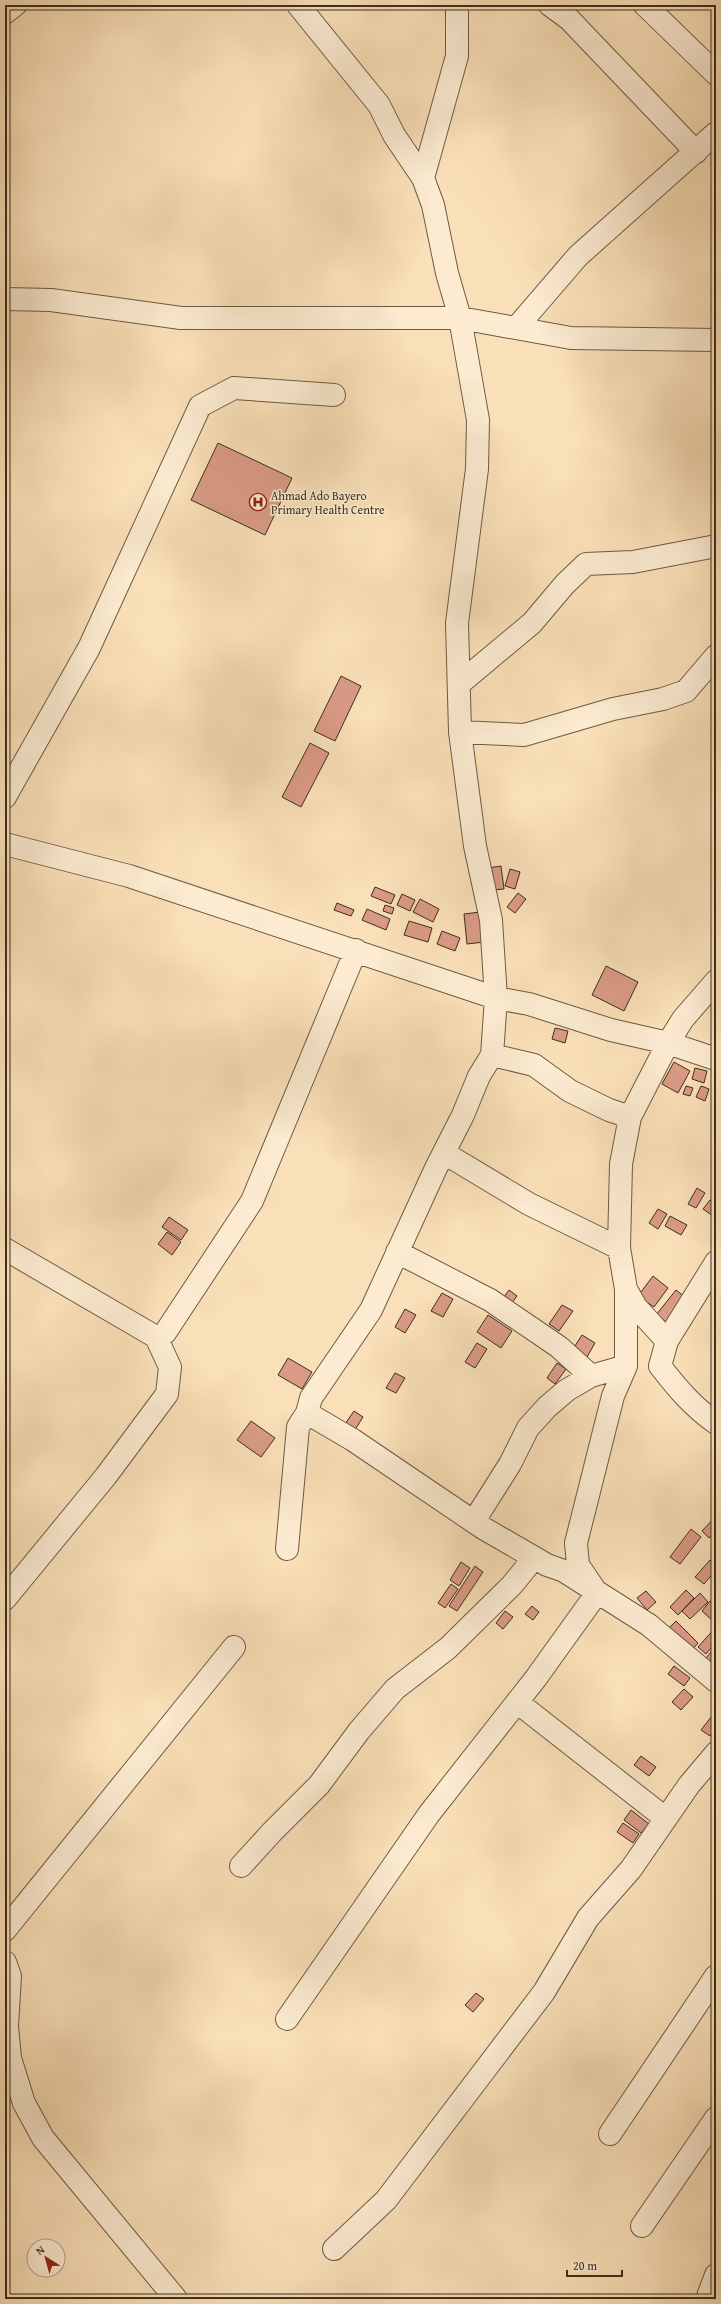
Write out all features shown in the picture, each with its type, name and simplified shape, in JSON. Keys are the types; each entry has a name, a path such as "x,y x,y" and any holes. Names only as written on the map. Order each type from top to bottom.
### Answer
{"street":[{"path":"5,13 15,5"},
{"path":"287,1549 298,1427 307,1413 311,1398 371,1310 479,1076 492,1055 496,998 491,920 475,846 460,732 457,623 477,469 478,420 460,318 447,273 433,205 424,178 394,135 379,105 298,5"},
{"path":"424,178 457,56 457,5"},
{"path":"550,5 568,19 696,152"},
{"path":"645,5 716,74"},
{"path":"516,328 578,256 716,133"},
{"path":"5,298 51,300 182,318 460,318 571,338 716,340"},
{"path":"5,797 89,648 200,406 234,388 334,395"},
{"path":"459,684 532,623 565,584 586,564 633,562 716,546"},
{"path":"460,732 524,735 613,709 663,699 686,691 716,656"},
{"path":"5,844 129,876 356,950 496,998 529,1004 611,1030 668,1043 716,1059"},
{"path":"156,1337 165,1333 252,1201 356,950"},
{"path":"598,1593 578,1565 576,1543 613,1396 626,1366 626,1289 619,1248 621,1164 630,1117 668,1043 683,1019 716,981"},
{"path":"492,1055 534,1066 570,1091 630,1117"},
{"path":"444,1153 529,1204 619,1248"},
{"path":"5,1249 156,1337 170,1367 167,1394 106,1476 5,1599"},
{"path":"397,1252 490,1300 559,1347 591,1376"},
{"path":"716,1262 667,1340 660,1366 682,1393 701,1412 716,1422"},
{"path":"626,1289 636,1307 667,1340"},
{"path":"474,1521 510,1464 528,1428 557,1399 591,1376 626,1366"},
{"path":"307,1413 353,1440 474,1521 534,1558 564,1571 649,1625 716,1681"},
{"path":"241,1866 272,1832 319,1785 359,1731 395,1689 448,1648 512,1585 534,1558"},
{"path":"286,2019 429,1814 517,1702 598,1593"},
{"path":"5,1930 234,1647"},
{"path":"517,1702 665,1818"},
{"path":"334,2249 386,2200 544,1992 588,1918 631,1869 665,1818 716,1753"},
{"path":"5,1962 10,1976 7,2026 10,2058 24,2104 43,2138 176,2299"},
{"path":"610,2134 716,1976"},
{"path":"642,2226 716,2118"},
{"path":"707,2299 716,2275"}],"building":[{"path":"218,443 292,478 265,535 191,500"},
{"path":"341,676 361,686 335,741 314,731"},
{"path":"310,743 329,753 301,807 282,797"},
{"path":"501,866 504,889 491,890 488,868"},
{"path":"510,869 520,872 515,889 505,886"},
{"path":"375,887 395,895 391,904 371,896"},
{"path":"518,893 526,899 515,913 507,907"},
{"path":"402,894 415,900 410,911 397,905"},
{"path":"420,899 439,909 433,922 413,912"},
{"path":"337,903 354,910 351,916 334,910"},
{"path":"385,905 394,908 392,914 383,911"},
{"path":"367,909 390,919 386,930 362,920"},
{"path":"480,912 484,942 467,944 464,914"},
{"path":"409,921 432,928 428,942 404,935"},
{"path":"442,931 460,938 455,951 437,944"},
{"path":"606,966 638,982 624,1011 592,995"},
{"path":"555,1028 568,1031 565,1043 552,1039"},
{"path":"674,1062 690,1071 678,1093 662,1084"},
{"path":"695,1068 707,1071 704,1083 692,1079"},
{"path":"686,1086 693,1088 690,1096 683,1094"},
{"path":"701,1086 709,1089 705,1101 696,1097"},
{"path":"697,1188 705,1193 696,1208 688,1204"},
{"path":"710,1200 716,1204 716,1218 703,1209"},
{"path":"658,1209 667,1214 658,1229 649,1223"},
{"path":"670,1216 687,1225 681,1235 665,1226"},
{"path":"169,1217 188,1230 181,1240 162,1227"},
{"path":"167,1232 181,1242 172,1255 158,1244"},
{"path":"653,1276 668,1288 654,1307 638,1296"},
{"path":"509,1290 517,1296 509,1307 501,1301"},
{"path":"676,1290 685,1297 666,1322 656,1315"},
{"path":"442,1293 453,1299 443,1317 431,1311"},
{"path":"562,1305 573,1311 559,1331 549,1324"},
{"path":"405,1309 416,1315 405,1333 395,1327"},
{"path":"488,1315 512,1331 501,1348 477,1332"},
{"path":"582,1335 595,1343 587,1357 573,1349"},
{"path":"477,1343 487,1349 475,1368 465,1362"},
{"path":"288,1358 312,1372 302,1389 278,1375"},
{"path":"557,1363 566,1369 555,1384 547,1378"},
{"path":"395,1373 405,1378 396,1393 386,1388"},
{"path":"354,1411 363,1417 353,1433 343,1427"},
{"path":"251,1421 275,1438 261,1457 237,1440"},
{"path":"716,1516 716,1531 709,1538 702,1531"},
{"path":"691,1529 701,1537 680,1564 670,1557"},
{"path":"710,1560 716,1565 716,1570 704,1584 695,1577"},
{"path":"461,1562 470,1568 459,1586 450,1580"},
{"path":"475,1566 483,1572 457,1611 449,1606"},
{"path":"451,1584 458,1589 445,1608 438,1603"},
{"path":"686,1590 694,1598 678,1615 670,1607"},
{"path":"646,1591 656,1602 647,1610 637,1598"},
{"path":"700,1593 708,1602 690,1619 682,1611"},
{"path":"710,1601 716,1607 716,1620 714,1622 702,1611"},
{"path":"532,1606 539,1612 533,1620 525,1614"},
{"path":"505,1611 513,1617 503,1629 496,1623"},
{"path":"676,1621 698,1643 691,1651 669,1628"},
{"path":"716,1627 716,1642 706,1654 698,1647"},
{"path":"711,1652 716,1657 716,1673 703,1662"},
{"path":"674,1666 690,1678 684,1686 668,1674"},
{"path":"684,1689 693,1697 681,1710 672,1702"},
{"path":"715,1712 716,1727 710,1736 701,1730"},
{"path":"641,1756 656,1767 649,1776 634,1765"},
{"path":"631,1810 649,1824 641,1833 624,1820"},
{"path":"623,1823 639,1834 633,1843 617,1832"},
{"path":"476,1993 484,1999 473,2012 465,2005"}],"place":[{"name":"Ahmad Ado Bayero Primary Health Centre","path":"258,502"}]}
